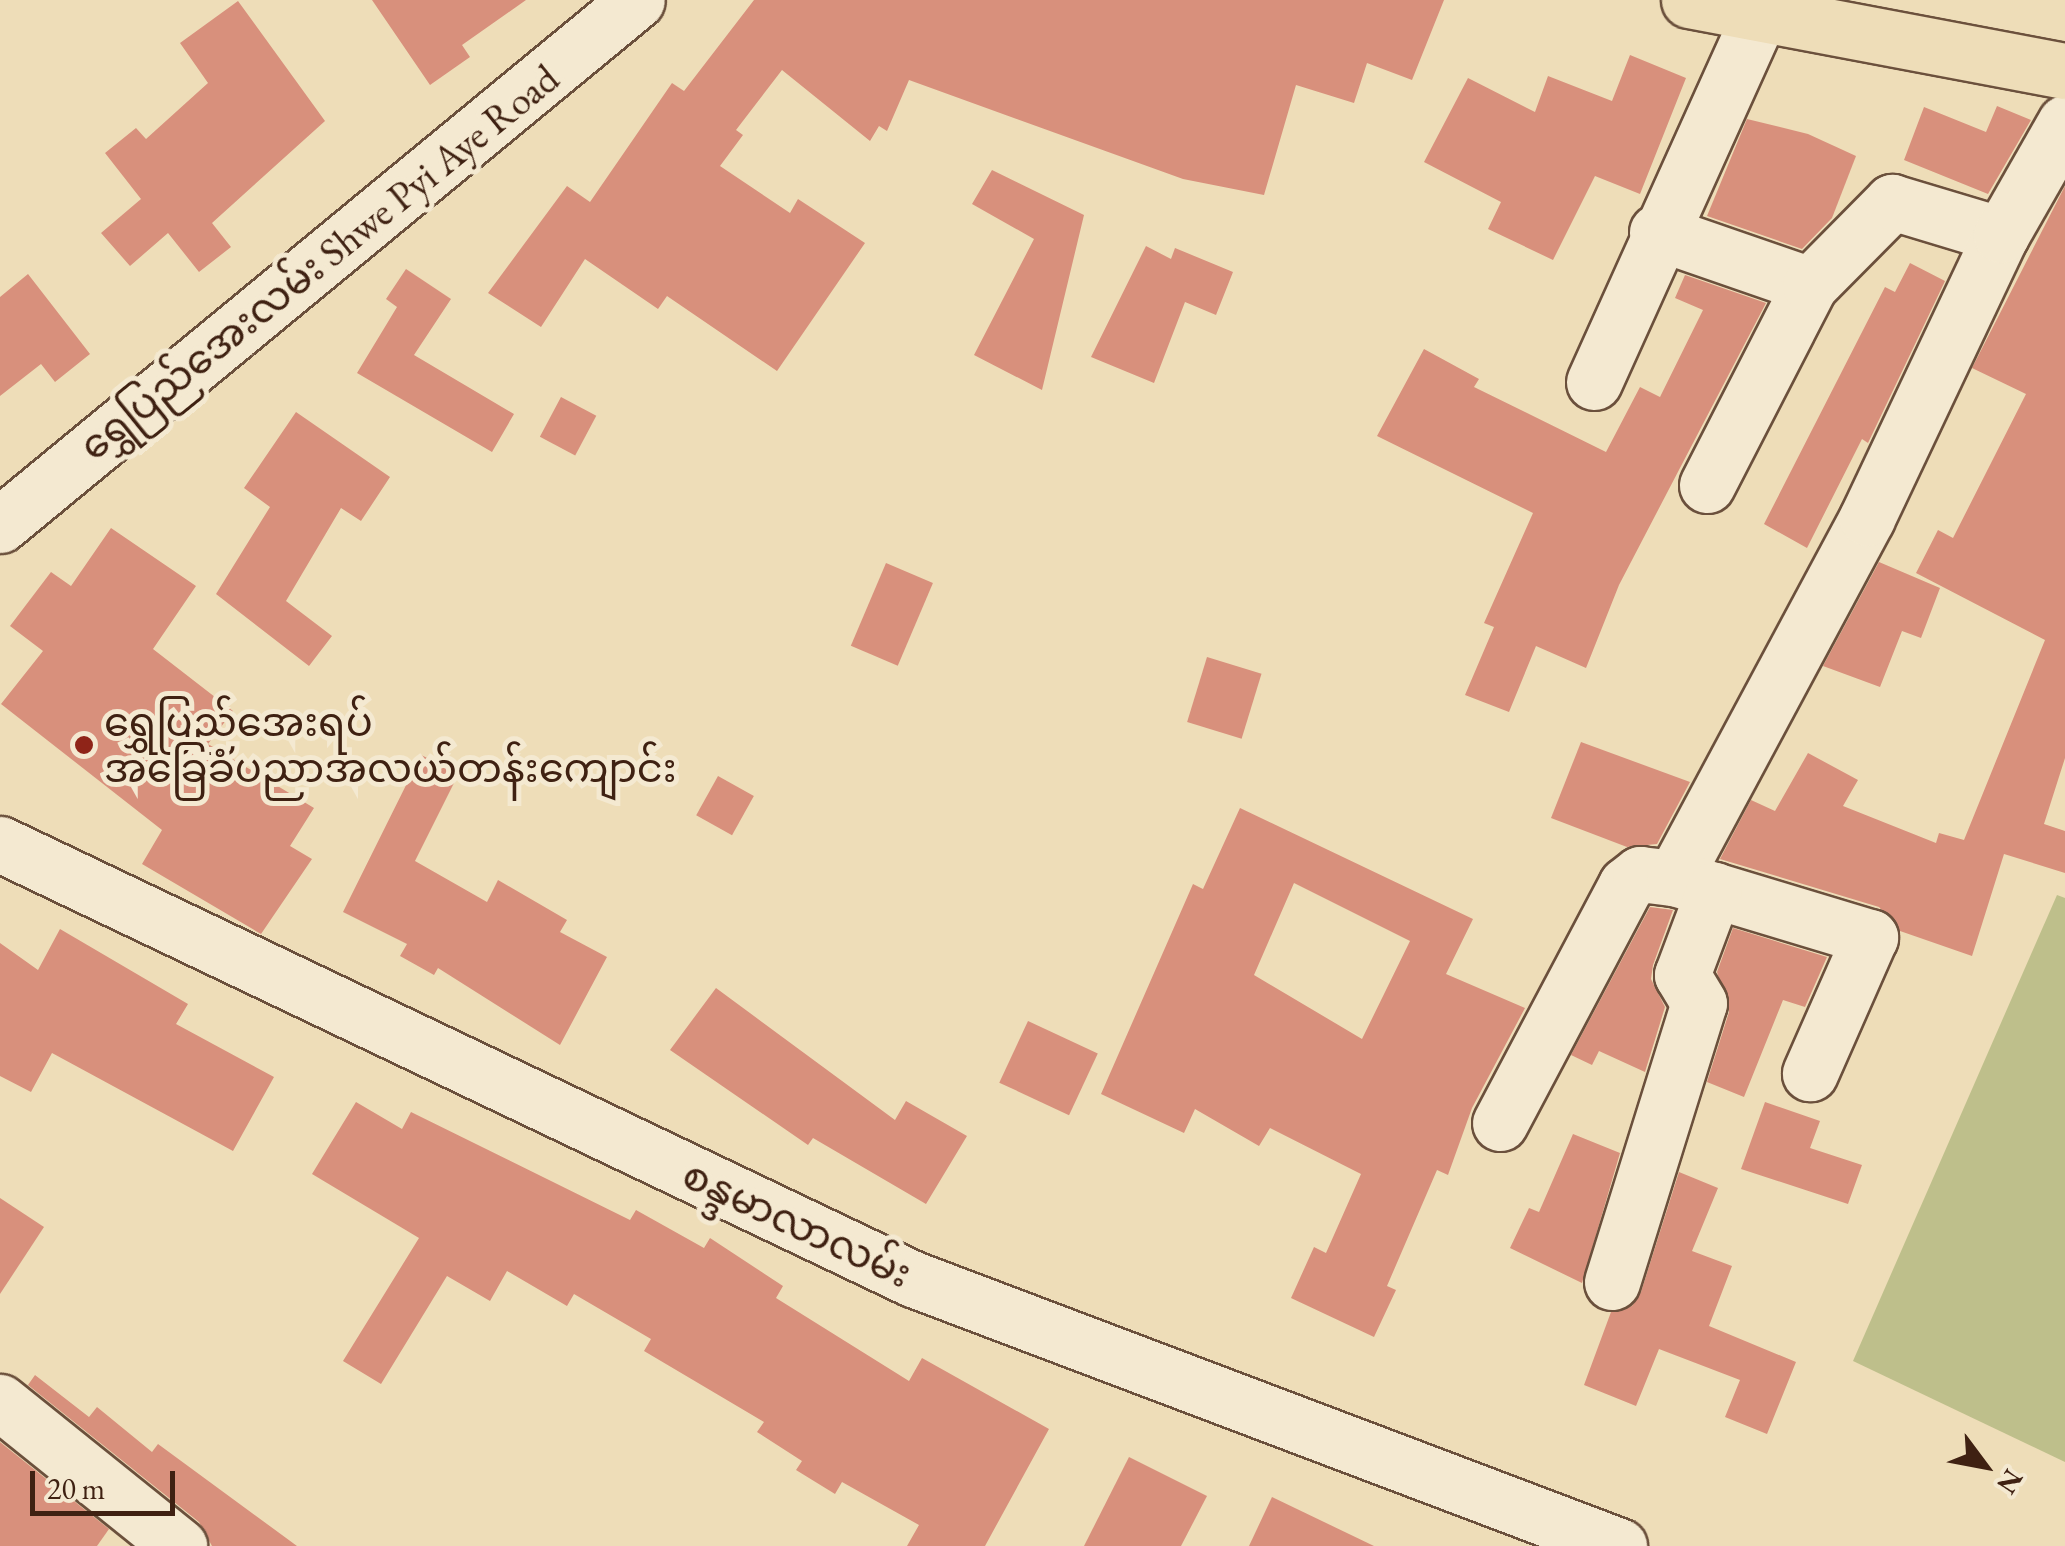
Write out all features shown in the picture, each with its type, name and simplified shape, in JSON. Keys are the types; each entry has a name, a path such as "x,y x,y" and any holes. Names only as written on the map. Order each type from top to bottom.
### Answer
{"highway":[{"path":"1689,0 2065,71"}],"street":[{"name":"ရွှေပြည်အေးလမ်း Shwe Pyi Aye Road","path":"0,525 638,0"},
{"path":"1594,382 1657,232 1760,14"},
{"path":"1612,1282 1700,1003 1682,975 1694,884 1850,538 1867,518 2001,236 2065,122"},
{"path":"1707,485 1810,285 1892,202 2001,236"},
{"path":"1657,232 1810,285"},
{"name":"စန္ဒမာလာလမ်း","path":"0,844 913,1279 1620,1546"},
{"path":"1500,1124 1626,885 1640,874 1694,884 1870,937 1810,1073"},
{"path":"0,1402 180,1546"}],"green space":[{"path":"2057,895 2065,898 2065,1462 1853,1361"}],"building":[{"path":"372,0 526,0 462,45 470,57 430,85"},
{"path":"754,0 1444,0 1412,80 1367,63 1354,103 1296,85 1264,195 1183,179 909,80 887,131 879,126 870,141 782,70 736,130 743,135 720,166 790,213 798,199 865,243 777,371 667,296 658,309 585,259 541,327 488,293 567,186 590,202 672,83 684,91"},
{"path":"238,1 325,121 212,223 231,247 199,272 168,233 130,266 101,233 141,199 105,153 136,128 146,139 208,83 180,43"},
{"path":"1630,55 1686,78 1640,194 1595,176 1553,260 1488,229 1501,202 1424,162 1468,78 1535,112 1548,76 1612,101"},
{"path":"1997,106 2031,120 1988,194 1904,160 1924,107 1986,132"},
{"path":"1747,119 1808,134 1856,156 1832,218 1802,249 1707,216"},
{"path":"992,170 1084,215 1042,390 974,355 1034,239 972,204"},
{"path":"2065,186 2065,758 2044,824 2065,831 2065,873 2004,854 1972,956 1900,931 1879,907 1720,859 1751,800 1775,811 1808,753 1858,780 1843,806 1936,843 1939,833 1964,840 2045,640 1916,573 1938,530 1953,538 2026,394 1972,368"},
{"path":"1146,246 1171,259 1175,248 1233,272 1216,315 1185,302 1154,383 1091,357"},
{"path":"1910,263 1945,281 1868,443 1862,439 1807,548 1764,524 1885,287 1895,292"},
{"path":"406,269 451,299 414,355 514,414 492,452 357,373 397,307 386,299"},
{"path":"28,274 90,354 55,382 41,364 0,396 0,297"},
{"path":"1685,275 1766,303 1619,585 1586,668 1536,646 1509,712 1465,695 1494,627 1484,623 1533,513 1377,436 1424,349 1479,379 1474,387 1606,452 1640,387 1660,397 1703,310 1675,298"},
{"path":"561,397 596,416 575,456 540,437"},
{"path":"296,412 390,477 361,521 341,508 286,601 332,636 309,666 216,594 270,507 244,488"},
{"path":"111,528 196,586 153,649 233,711 208,744 314,808 290,846 312,859 261,934 142,864 162,830 1,704 43,651 10,626 51,572 71,586"},
{"path":"1879,562 1940,588 1921,638 1902,631 1880,687 1823,666"},
{"path":"886,563 933,583 898,666 851,646"},
{"path":"1207,657 1262,674 1242,739 1187,722"},
{"path":"1581,742 1690,782 1657,844 1627,847 1551,818"},
{"path":"421,755 459,773 415,861 487,902 498,880 567,920 560,932 607,957 560,1045 438,968 434,975 400,956 407,944 343,912"},
{"path":"718,776 754,796 732,835 696,815"},
{"path":"1240,808 1473,919 1446,974 1525,1008 1472,1108 1448,1175 1437,1170 1387,1286 1396,1290 1374,1337 1291,1298 1314,1247 1326,1253 1361,1174 1270,1128 1259,1146 1195,1109 1184,1133 1101,1094 1193,884 1203,889","holes":["1294,883 1410,941 1362,1039 1254,975"]},
{"path":"1650,907 1673,910 1653,965 1651,979 1665,1007 1645,1072 1599,1051 1592,1065 1571,1055"},
{"path":"1733,928 1827,957 1805,1007 1783,1000 1744,1097 1707,1082 1729,1012 1717,972"},
{"path":"60,929 188,1004 176,1024 274,1077 233,1151 52,1053 31,1092 0,1076 0,943 38,970"},
{"path":"716,988 895,1120 906,1101 967,1136 926,1204 813,1138 808,1145 670,1050"},
{"path":"1028,1021 1098,1054 1069,1115 999,1083"},
{"path":"356,1102 402,1129 411,1112 630,1220 636,1210 704,1248 710,1238 783,1286 776,1298 909,1381 922,1358 1049,1429 985,1546 907,1546 919,1525 842,1482 835,1494 796,1470 802,1461 757,1432 764,1422 644,1351 651,1339 574,1294 567,1306 507,1271 490,1301 447,1276 381,1384 343,1361 419,1238 312,1174"},
{"path":"1765,1102 1820,1121 1810,1148 1862,1165 1848,1204 1741,1169"},
{"path":"1573,1134 1620,1153 1582,1283 1510,1248 1529,1208 1539,1212"},
{"path":"1679,1172 1718,1188 1692,1251 1732,1266 1709,1326 1796,1362 1767,1434 1725,1417 1740,1380 1659,1349 1636,1406 1584,1385 1611,1312 1632,1306 1641,1292"},
{"path":"0,1198 44,1227 0,1294"},
{"path":"35,1375 89,1417 97,1407 152,1452 158,1444 297,1546 212,1546 199,1522 28,1385"},
{"path":"0,1442 109,1529 97,1546 0,1546"},
{"path":"1129,1457 1207,1496 1181,1546 1084,1546"},
{"path":"1272,1497 1374,1546 1249,1546"}],"place":[{"name":"ရွှေပြည်အေးရပ် အခြေခံပညာအလယ်တန်းကျောင်း","path":"84,745"}]}
